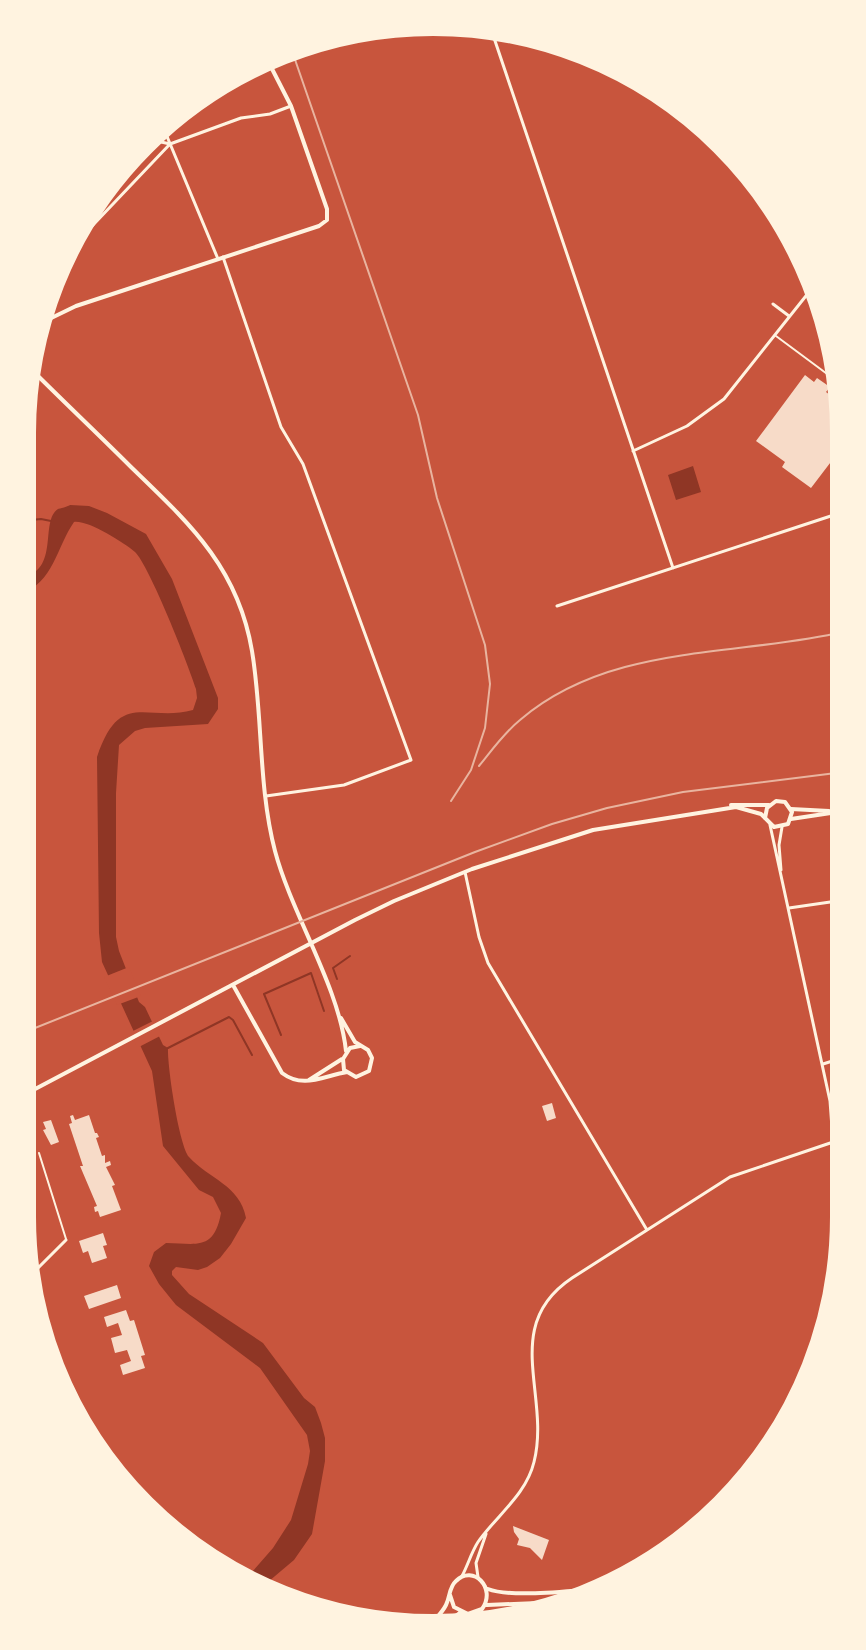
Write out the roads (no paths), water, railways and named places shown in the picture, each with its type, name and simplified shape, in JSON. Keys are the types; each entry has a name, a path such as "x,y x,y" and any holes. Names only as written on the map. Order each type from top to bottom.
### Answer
{"street":[{"path":"494,39 673,568"},
{"path":"51,318 76,306 319,226 327,220 327,209 291,106 272,68"},
{"path":"90,228 170,144 241,118 270,114 291,106"},
{"path":"167,136 221,258 281,427 303,464 411,760 338,787 266,796"},
{"path":"161,142 170,144"},
{"path":"633,451 667,437 717,406 807,295"},
{"path":"773,304 790,317"},
{"path":"38,376 195,529 229,579 244,616 252,654 266,796 277,859 336,1009 351,1036 371,1054 372,1067 361,1076 347,1072 303,1082 289,1078 279,1071 233,985"},
{"path":"557,606 832,516"},
{"path":"34,1090 394,901 465,872 593,830 744,803 769,805 781,801 791,809 832,811"},
{"path":"765,818 769,805"},
{"path":"438,1616 445,1607 453,1584 462,1577 475,1546 519,1493 534,1463 537,1432 533,1342 535,1323 541,1308 562,1285 737,1173 832,1142 831,1107 823,1064 770,825 761,814 745,808 720,808"},
{"path":"791,809 791,819"},
{"path":"783,882 779,845 782,827 791,819 832,813"},
{"path":"770,825 782,827"},
{"path":"465,872 480,943 488,963 647,1230"},
{"path":"789,908 832,902"},
{"path":"303,1082 343,1059 346,1051 336,1009"},
{"path":"346,1051 360,1046"},
{"path":"343,1059 347,1072"},
{"path":"823,1064 832,1061"},
{"path":"37,1269 66,1240"},
{"path":"450,1595 452,1604 461,1612 476,1613 484,1606 488,1597 476,1563 487,1531"},
{"path":"462,1577 480,1579"},
{"path":"486,1588 495,1592 578,1589"},
{"path":"484,1606 534,1602"},
{"path":"457,1615 461,1612"}],"lane":[{"path":"776,336 828,374"},
{"path":"39,1153 66,1240"}],"waterway":[{"path":"34,520 51,521"},
{"path":"337,979 333,968 350,956"},
{"path":"281,1035 264,994 311,973 324,1011"},
{"path":"168,1048 229,1017 252,1055"}],"railway":[{"path":"295,59 418,415 437,498 485,645 490,684 485,728 471,770 451,801"},
{"path":"479,766 520,720 555,695 593,677 675,656 832,634"},
{"path":"34,1028 552,824 607,808 683,792 832,773"}]}
